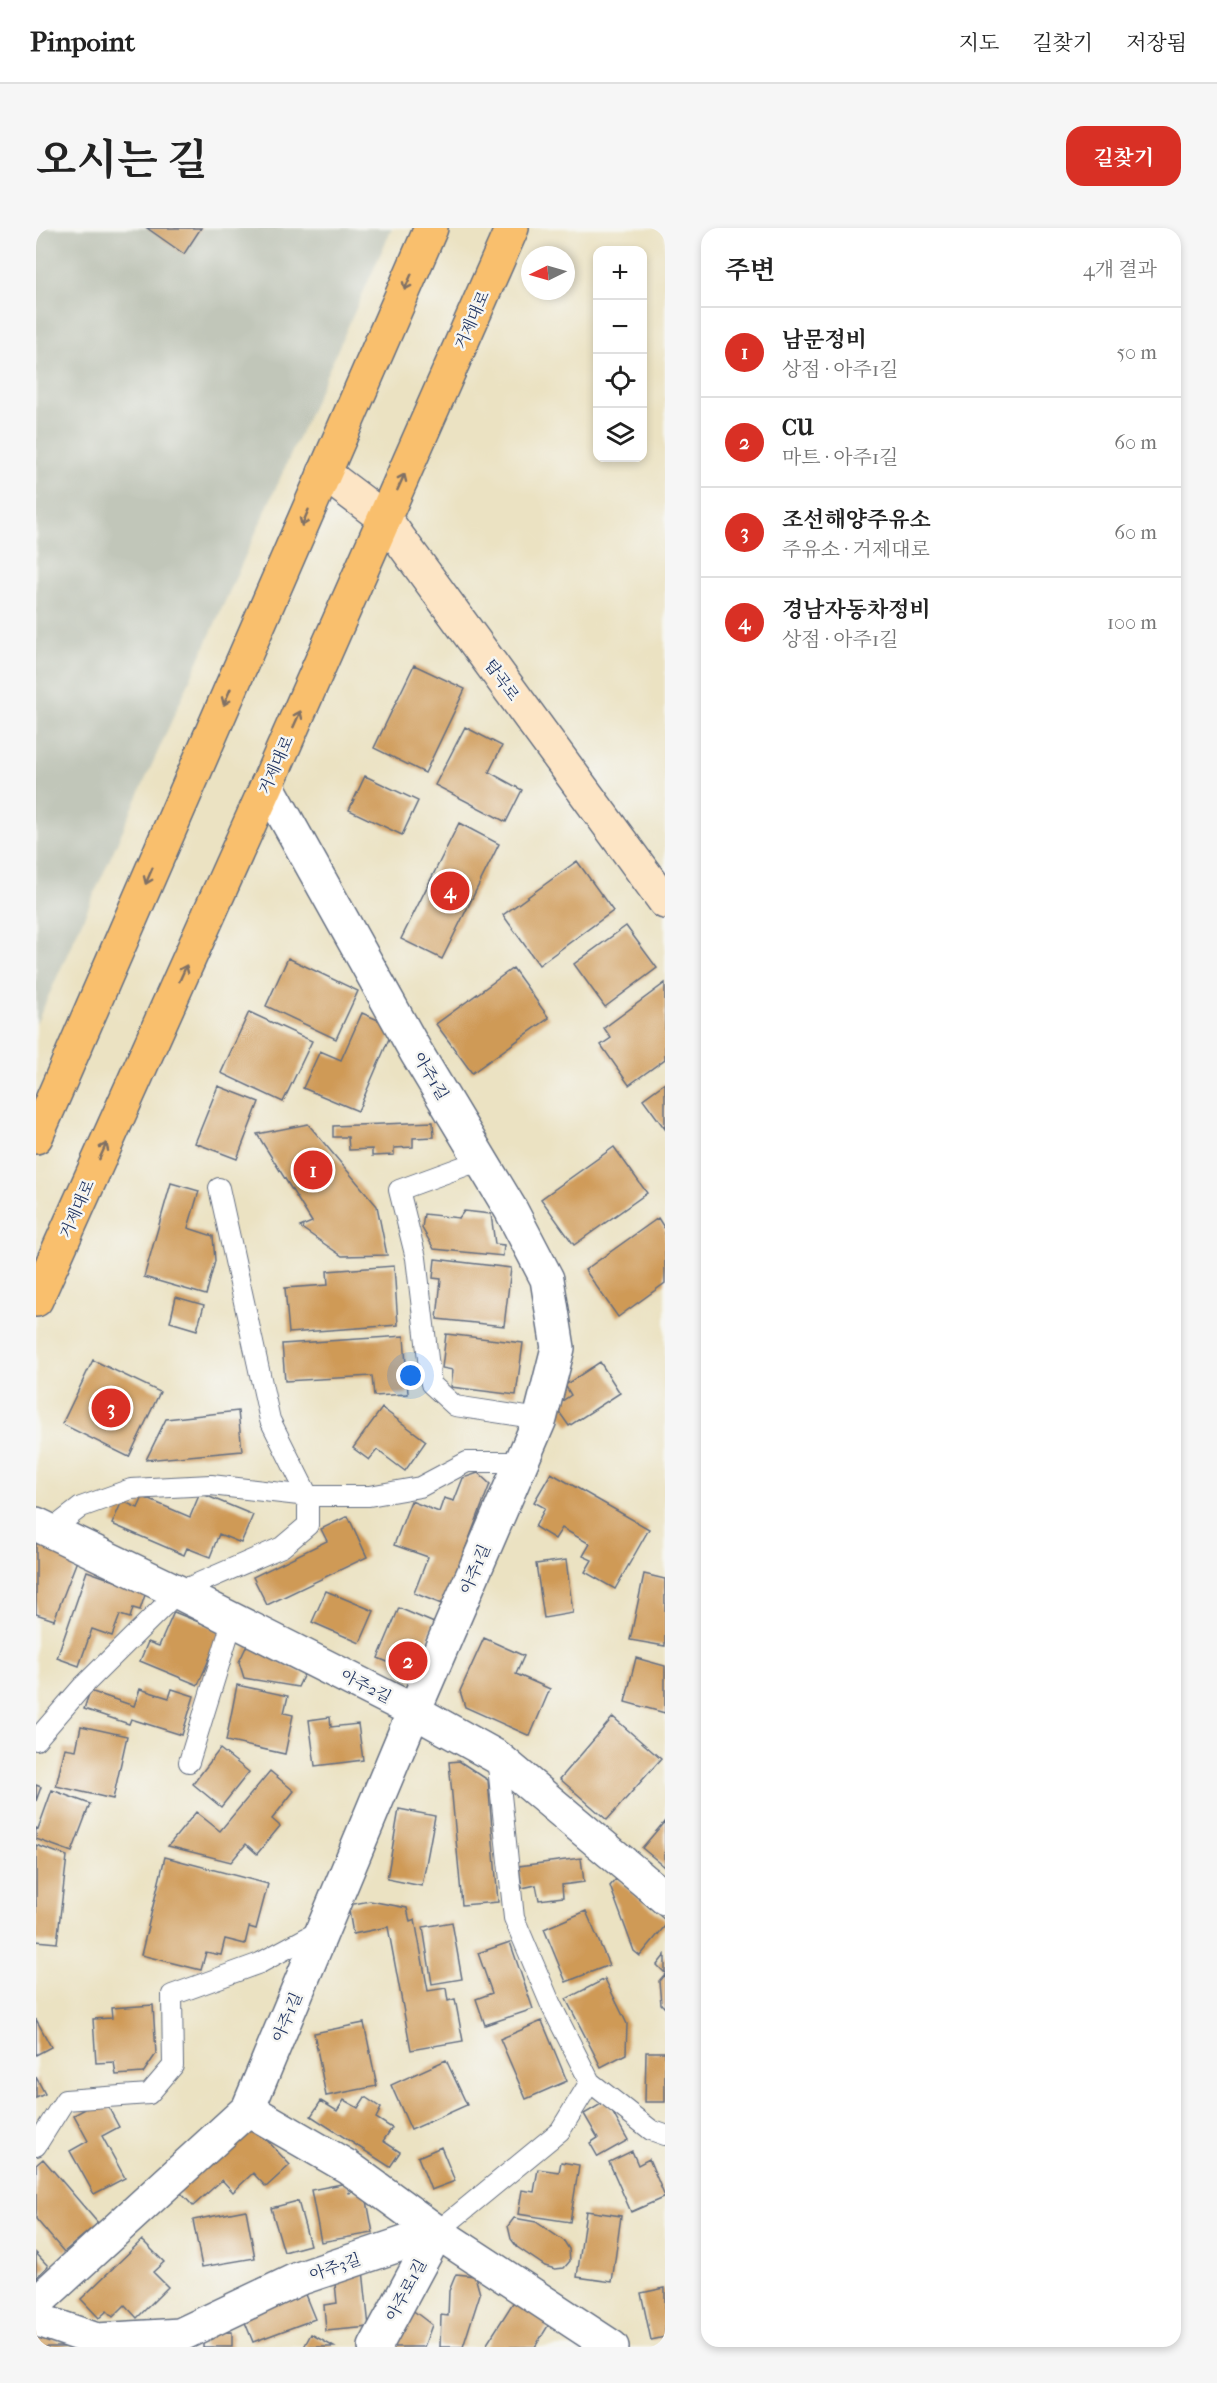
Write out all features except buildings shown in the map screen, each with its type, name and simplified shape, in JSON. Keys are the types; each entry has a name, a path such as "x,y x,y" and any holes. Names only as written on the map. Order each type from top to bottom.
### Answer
{"highway":[{"path":"36,1137 431,228"},
{"name":"거제대로","path":"36,1300 267,785 512,228"}],"street":[{"name":"탑곡로","path":"324,473 385,519 665,902"},
{"name":"아주1길","path":"36,2303 248,2109 414,1711 540,1419 558,1348 547,1279 511,1210 416,1052 267,785"},
{"name":"아주2길","path":"43,1527 233,1619 414,1711 497,1757 665,1898"},
{"path":"248,2109 348,2167 437,2232 612,2347"},
{"name":"아주3길","path":"36,2319 97,2340 180,2335 298,2279 437,2232"},
{"name":"아주로1길","path":"375,2347 437,2232"}],"lane":[{"path":"481,1160 399,1190 416,1258 431,1384 455,1406 540,1419"},
{"path":"36,1740 82,1687 178,1592 282,1547 308,1525 308,1496 270,1420 219,1188"},
{"path":"43,1527 81,1507 131,1489 211,1485 308,1496 369,1496 420,1487 467,1461 521,1462"},
{"path":"189,1762 233,1619"},
{"path":"497,1757 514,1918 551,2005 590,2082 651,2130 665,2135"},
{"path":"36,2146 65,2100 149,2094 173,2066 172,1995 260,1963 323,1929"},
{"path":"437,2232 560,2131 590,2082"}],"shaded area":[{"path":"36,228 392,228 36,1024"}],"place":[{"name":"경남자동차정비","path":"450,891"},
{"name":"남문정비","path":"313,1170"},
{"name":"조선해양주유소","path":"111,1408"},
{"name":"CU","path":"408,1661"}]}
